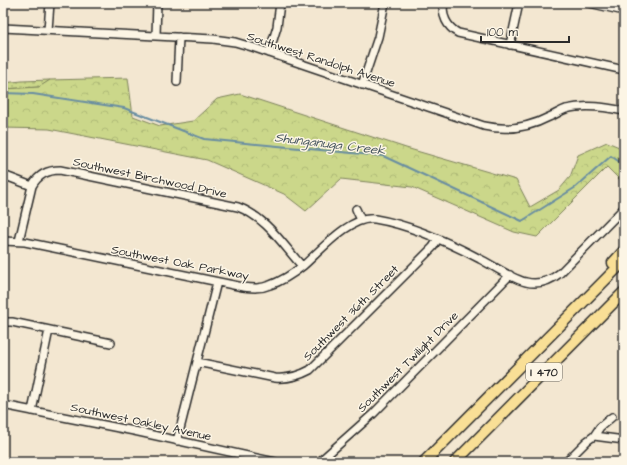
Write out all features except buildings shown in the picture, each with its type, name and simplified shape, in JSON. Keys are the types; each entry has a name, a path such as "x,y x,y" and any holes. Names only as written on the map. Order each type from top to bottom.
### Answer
{"highway":[{"path":"584,302 608,268 624,252"},
{"name":"I 470","path":"424,462 624,261"},
{"name":"I 470","path":"455,462 624,292"}],"street":[{"path":"48,30 50,3"},
{"path":"156,35 157,3"},
{"path":"269,53 277,28 280,3"},
{"path":"362,85 378,37 385,3"},
{"path":"444,3 442,11 449,26 458,33 624,70"},
{"path":"510,45 520,3"},
{"path":"589,3 624,11"},
{"name":"Southwest Randolph Avenue","path":"3,28 156,35 225,40 269,53 484,126 496,128 519,128 530,125 566,109 602,106 624,111"},
{"path":"177,82 179,37"},
{"name":"Southwest Birchwood Drive","path":"32,186 36,179 43,174 60,170 238,207 254,214 262,221 302,266"},
{"path":"3,175 32,186 19,241"},
{"path":"356,209 360,220 373,219 397,224 455,246 524,282 539,283 552,279 560,274 624,208"},
{"name":"Southwest Oak Parkway","path":"3,241 19,241 217,282 243,287 260,288 277,282 302,266 347,227 360,220"},
{"name":"Southwest 36th Street","path":"197,362 276,378 287,378 303,374 310,370 433,247 438,239"},
{"name":"Southwest Twilight Drive","path":"319,462 373,414 510,275"},
{"path":"177,441 217,282"},
{"path":"3,323 12,322 111,343"},
{"path":"32,411 49,330"},
{"name":"Southwest Oakley Avenue","path":"3,405 275,462"},
{"path":"566,462 594,436 600,427 612,417"},
{"path":"594,436 624,440"}],"green space":[{"path":"128,78 133,116 160,126 193,121 217,99 240,94 406,148 516,180 530,207 559,190 570,177 578,155 607,142 624,149 624,184 607,167 537,237 514,232 412,187 341,179 306,211 284,194 207,160 49,129 3,128 3,89 39,87 50,80"},
{"path":"50,80 40,87 3,89 3,83"}],"waterway":[{"name":"Shunganuga Creek","path":"3,93 33,94 124,108 204,139 383,156 522,221 576,187 611,156 624,165"}]}
